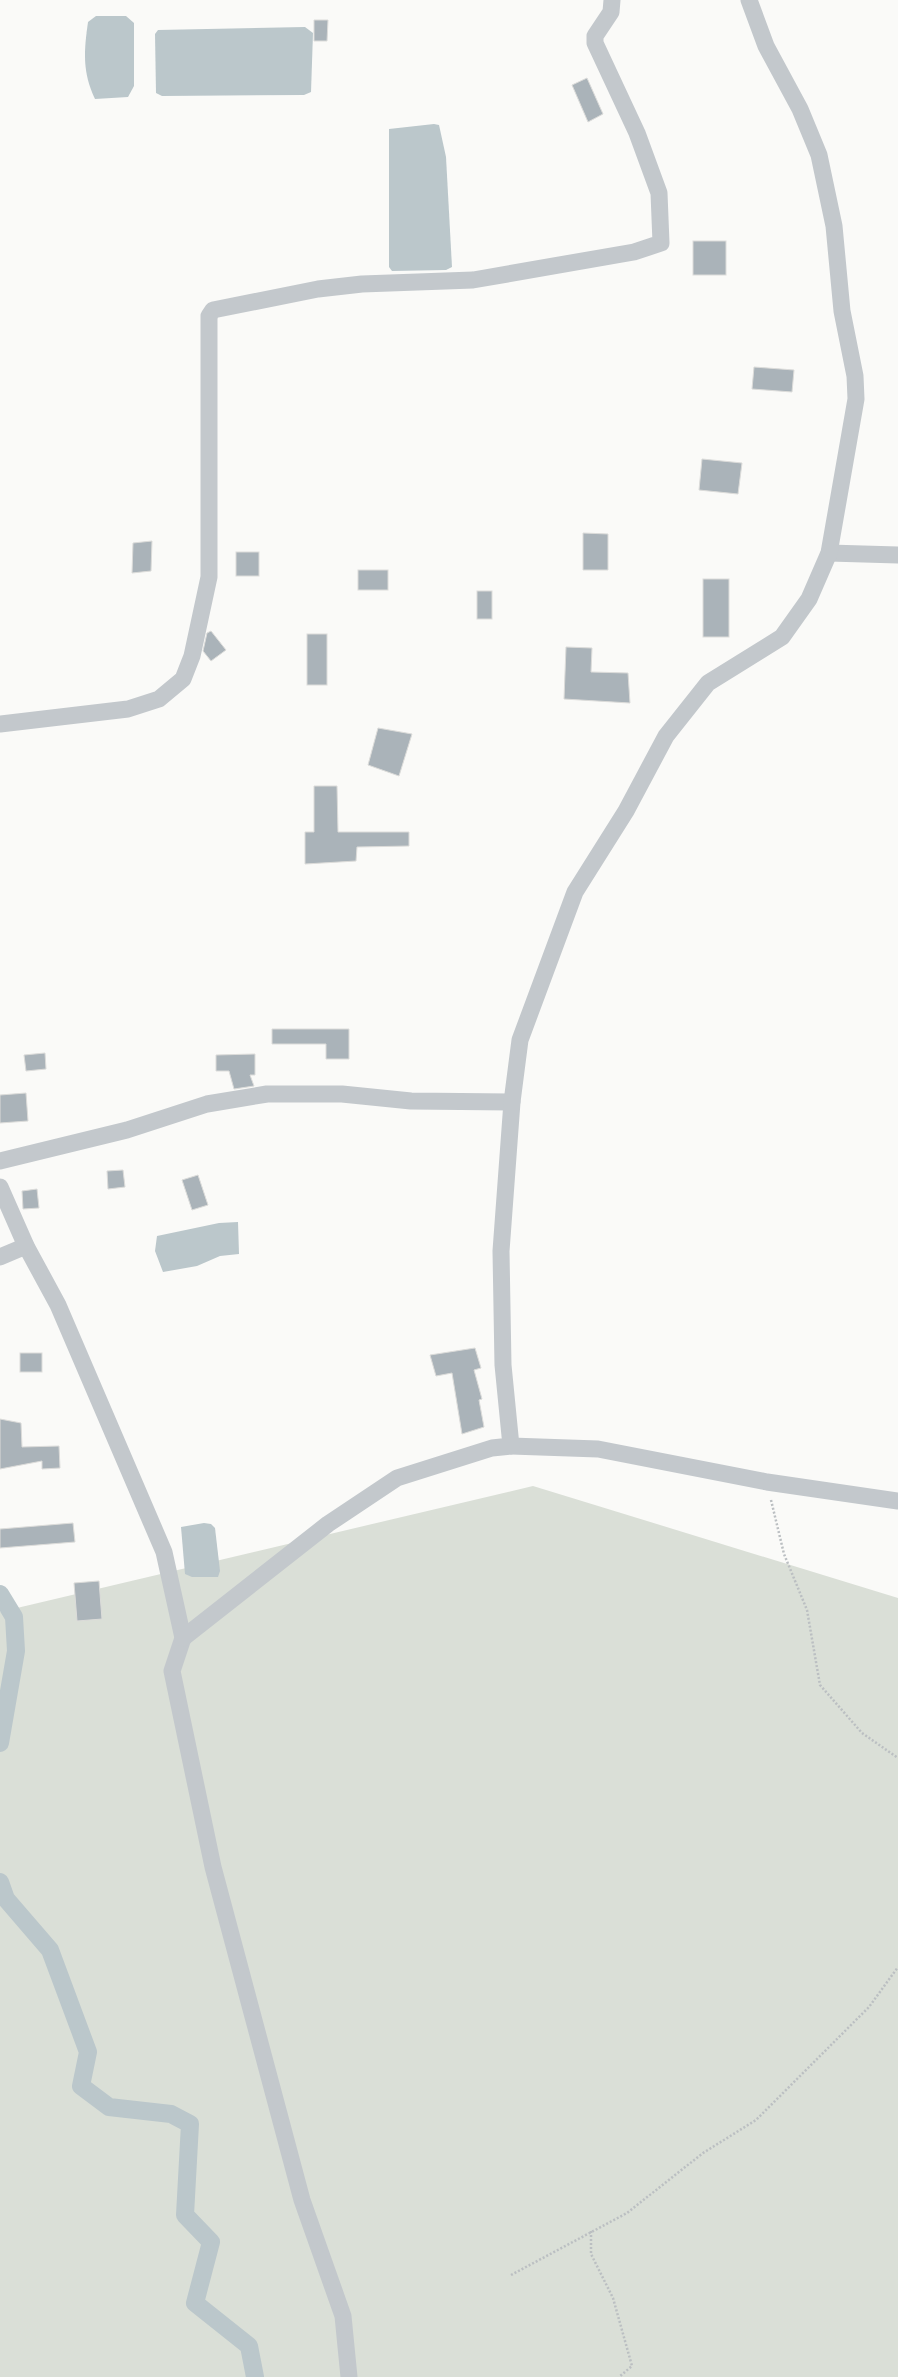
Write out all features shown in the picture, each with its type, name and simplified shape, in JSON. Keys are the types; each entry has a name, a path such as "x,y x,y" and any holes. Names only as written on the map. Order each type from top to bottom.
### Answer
{"street":[{"path":"0,724 128,709 159,699 183,679 192,656 209,577 208,316 213,310 318,289 362,284 474,280 634,252 661,243 659,193 637,133 595,43 595,36 611,12 612,0"},
{"path":"511,1446 502,1366 501,1251 512,1102 520,1040 575,892 626,811 666,736 708,683 782,637 809,600 829,553 856,399 854,369 842,311 834,226 819,155 800,109 766,46 749,0"},
{"path":"829,553 898,555"},
{"path":"0,1161 127,1130 207,1104 267,1094 342,1094 411,1101 512,1102"},
{"path":"0,1187 26,1246 58,1306 164,1552 183,1638 172,1671 213,1867 302,2200 343,2316 350,2377"},
{"path":"0,1256 26,1246"},
{"path":"183,1638 328,1524 397,1478 492,1448 511,1446 598,1449 767,1482 898,1501"}],"path":[{"path":"767,1482 784,1554 807,1610 820,1685 862,1733 898,1758"},
{"path":"511,2275 627,2213 703,2153 756,2120 869,2006 898,1967"},
{"path":"591,2231 591,2254 613,2298 632,2366 619,2377"}],"shaded area":[{"path":"96,16 126,16 134,23 134,86 128,97 95,99 91,89 86,70 85,52 88,22"},
{"path":"305,27 313,33 311,92 304,95 162,96 156,93 155,34 158,30"},
{"path":"434,124 439,125 446,157 452,267 446,270 392,271 389,267 389,129"},
{"path":"238,1222 239,1254 220,1256 197,1266 163,1272 155,1251 157,1236 219,1223"},
{"path":"533,1486 898,1598 898,2377 0,2377 0,1612"},
{"path":"204,1523 211,1524 215,1528 220,1571 218,1577 192,1577 185,1574 181,1527"}],"building":[{"path":"314,20 328,20 327,41 314,41"},
{"path":"587,78 603,114 588,122 572,85"},
{"path":"693,241 726,241 726,275 693,275"},
{"path":"754,367 794,370 792,392 752,389"},
{"path":"702,459 742,463 738,494 699,490"},
{"path":"583,533 608,534 608,570 583,570"},
{"path":"152,541 151,571 132,573 133,543"},
{"path":"236,552 259,552 259,576 236,576"},
{"path":"358,570 388,570 388,590 358,590"},
{"path":"703,579 729,579 729,637 703,637"},
{"path":"477,591 492,591 492,619 477,619"},
{"path":"211,631 226,650 211,661 203,651 207,633"},
{"path":"307,634 327,634 327,685 307,685"},
{"path":"566,647 592,648 591,672 628,673 630,703 564,699"},
{"path":"378,728 412,734 399,776 368,765"},
{"path":"314,786 337,786 338,832 409,832 409,846 357,847 356,861 305,864 305,832 314,832"},
{"path":"272,1029 349,1029 349,1059 326,1059 326,1044 272,1044"},
{"path":"45,1053 46,1069 26,1071 24,1055"},
{"path":"255,1054 255,1075 250,1075 254,1086 234,1089 229,1071 216,1071 216,1055"},
{"path":"26,1093 28,1121 0,1123 0,1095"},
{"path":"123,1170 125,1187 108,1189 107,1171"},
{"path":"198,1175 208,1205 192,1210 182,1180"},
{"path":"37,1189 39,1208 23,1209 22,1191"},
{"path":"475,1348 481,1368 474,1370 482,1399 479,1400 484,1427 462,1434 452,1373 436,1376 430,1355"},
{"path":"20,1353 42,1353 42,1372 20,1372"},
{"path":"0,1419 21,1423 22,1447 59,1446 60,1468 42,1469 42,1461 0,1469"},
{"path":"73,1523 75,1542 0,1548 0,1529"},
{"path":"99,1581 102,1619 77,1621 74,1583"}],"waterway":[{"path":"0,1594 14,1617 16,1651 0,1743"},
{"path":"0,1882 6,1899 50,1950 88,2052 81,2086 109,2107 171,2114 190,2124 185,2215 211,2242 195,2303 249,2346 255,2377"}]}
